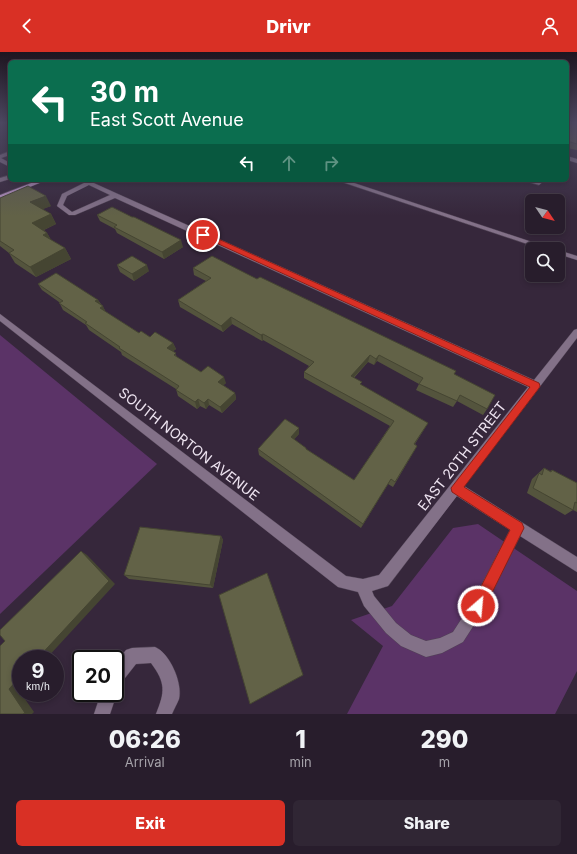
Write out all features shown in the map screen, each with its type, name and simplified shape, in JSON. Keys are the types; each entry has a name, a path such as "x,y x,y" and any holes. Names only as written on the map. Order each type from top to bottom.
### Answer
{"main road":[{"path":"0,197 39,182"}],"street":[{"path":"116,195 73,214 60,206 64,195 86,182 116,195 536,386"},
{"path":"345,182 528,242"},
{"path":"565,254 577,258"},
{"name":"SOUTH NORTON AVENUE","path":"0,317 343,582 362,586"},
{"name":"EAST 20TH STREET","path":"362,586 382,581 577,332"},
{"path":"456,488 577,565"},
{"path":"362,586 369,601 391,628 406,641 426,649 442,645 458,637 478,606 518,528"},
{"path":"124,666 132,656 155,655 168,673 171,698 164,714"},
{"path":"102,714 106,702"}],"shaded area":[{"path":"0,335 157,464 0,614"},
{"path":"478,524 577,591 577,671 555,714 347,714 383,646 351,620 392,606 453,528"}],"building":[{"path":"28,186 46,196 30,202 51,214 32,223 47,233 43,235 65,248 30,267 9,253 14,250 0,241 0,198"},
{"path":"112,207 181,240 162,252 114,227 117,225 97,215"},
{"path":"132,256 147,265 132,274 117,265"},
{"path":"212,256 257,279 260,277 456,371 454,374 495,395 487,409 460,395 457,401 419,384 423,378 379,355 376,359 370,355 351,376 362,382 360,384 428,423 414,444 417,446 395,482 391,479 363,524 258,449 285,419 299,428 291,437 306,449 354,480 394,421 304,372 314,362 263,334 261,335 231,317 221,326 178,300 211,278 193,268"},
{"path":"56,273 98,300 95,301 103,306 100,308 139,333 141,331 150,337 155,332 173,343 167,348 176,353 174,355 201,372 208,366 224,377 218,382 235,393 220,407 208,399 204,403 198,399 195,402 176,390 179,386 119,348 120,347 85,323 87,322 59,303 63,301 38,284"},
{"path":"544,468 551,472 552,470 577,483 577,503 575,502 573,510 533,488 539,473 542,475"},
{"path":"140,527 221,536 210,585 124,575"},
{"path":"81,551 109,581 45,650 12,650 12,686 9,689 12,694 12,702 18,702 25,713 23,714 0,714 0,646 5,641 0,635 0,630"},
{"path":"267,573 303,675 250,704 219,595"}],"route":[{"path":"203,235 536,386 456,488 518,528 478,606"}]}
